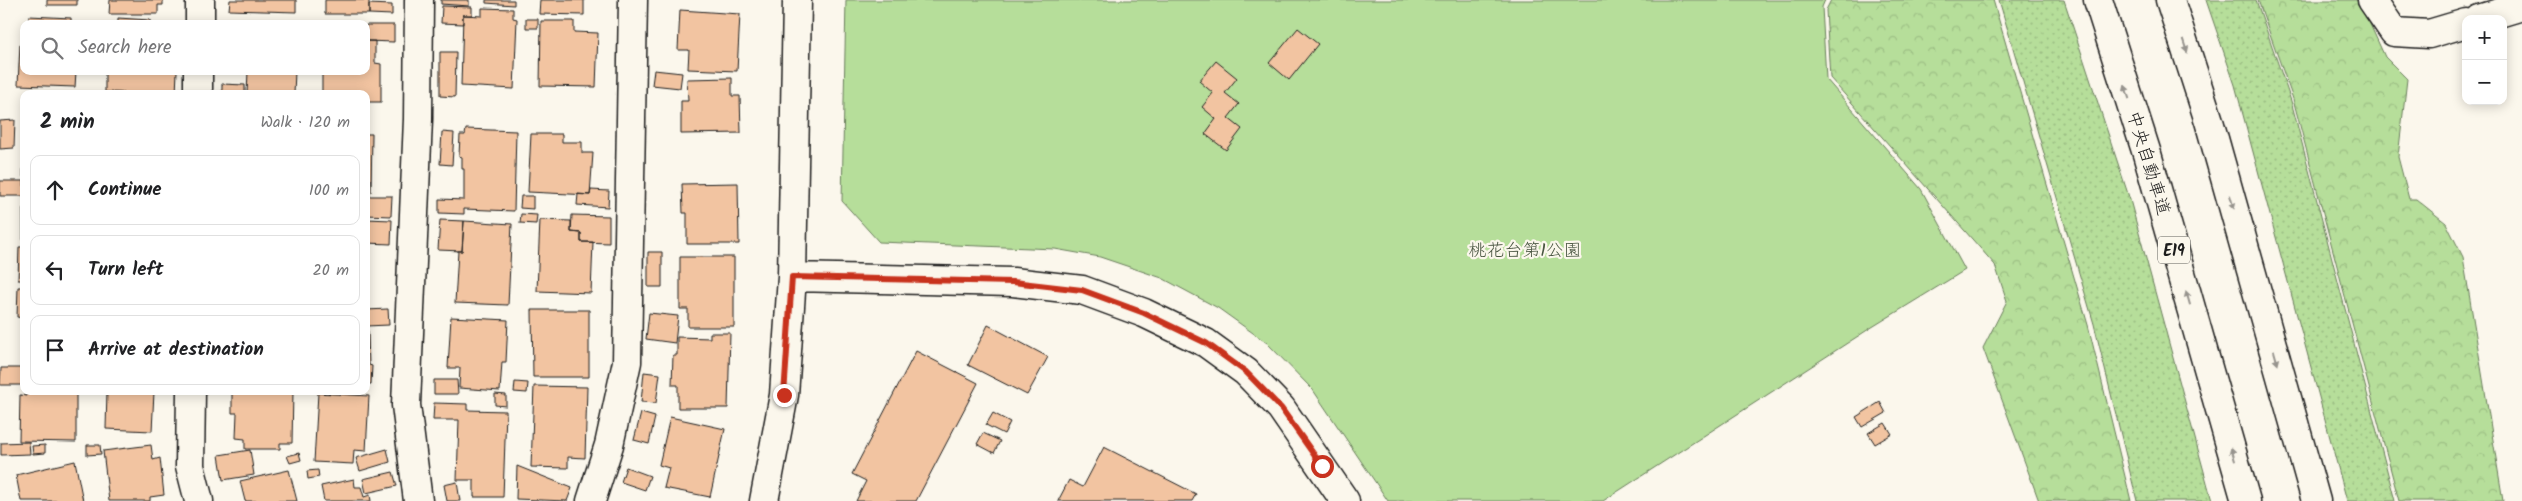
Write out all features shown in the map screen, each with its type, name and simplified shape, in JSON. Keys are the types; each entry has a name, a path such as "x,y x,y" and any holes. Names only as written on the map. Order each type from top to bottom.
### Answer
{"main road":[{"path":"200,0 200,20"},
{"path":"418,501 406,405 418,119 419,0"},
{"path":"591,501 609,445 627,362 633,0"},
{"path":"764,501 784,395 792,277 797,0"},
{"name":"中央自動車道","path":"2098,0 2147,154 2246,501"},
{"path":"2170,0 2209,121 2316,501"},
{"path":"2372,0 2394,32 2429,34 2462,24"},
{"path":"2492,15 2522,6"},
{"path":"198,75 198,90"},
{"path":"792,277 1013,282 1082,290 1144,313 1206,343 1246,372 1281,408 1345,501"},
{"path":"191,395 190,466 199,501"}],"green space":[{"name":"桃花台第1公園","path":"846,0 1825,0 1822,7 1826,79 1921,189 1965,270 1869,329 1603,501 1388,501 1313,390 1267,343 1218,308 1162,278 1100,257 1055,249 879,242 842,201"},
{"path":"1831,0 1993,0 2088,325 2131,501 2039,501 1983,348 2007,301 1995,265 1830,78 1826,10"},
{"path":"1999,0 2064,0 2130,200 2212,501 2137,501 2094,324"},
{"path":"2206,0 2256,0 2291,101 2395,501 2347,501 2235,85"},
{"path":"2258,0 2359,0 2385,57 2407,79 2398,157 2409,199 2416,199 2446,223 2463,257 2503,501 2399,501 2293,99"}],"building":[{"path":"47,0 77,0 77,5 47,5"},
{"path":"110,0 163,0 163,5 158,5 158,14 109,14"},
{"path":"230,0 296,0 296,12 229,10"},
{"path":"325,0 369,0 369,14 325,14"},
{"path":"441,0 469,0 469,6 441,4"},
{"path":"486,0 514,0 514,5 486,3"},
{"path":"540,0 584,0 584,15 539,14"},
{"path":"369,4 392,5 392,15 369,14"},
{"path":"442,6 472,7 472,15 463,15 463,24 441,23"},
{"path":"482,8 513,9 513,18 517,19 514,89 461,86 463,15 482,16"},
{"path":"680,10 740,14 737,71 688,69 689,50 678,50"},
{"path":"29,16 71,18 71,20 28,20"},
{"path":"118,18 150,20 118,20"},
{"path":"526,19 538,19 538,28 526,28"},
{"path":"541,21 574,21 574,32 598,33 596,87 540,86"},
{"path":"370,25 394,25 394,42 370,41"},
{"path":"1298,28 1318,44 1289,80 1269,63"},
{"path":"370,41 375,41 375,63 381,64 381,102 370,102 370,90 322,90 322,75 370,75"},
{"path":"20,44 20,75 76,75 75,87 18,85"},
{"path":"440,52 456,52 455,97 440,96"},
{"path":"1216,61 1237,78 1225,93 1239,104 1228,118 1242,129 1226,150 1205,134 1216,119 1202,107 1213,93 1199,81"},
{"path":"654,70 682,73 680,88 652,85"},
{"path":"105,75 177,75 176,90 105,90"},
{"path":"248,75 295,75 294,90 247,90"},
{"path":"732,78 732,96 740,96 741,133 681,134 681,101 688,101 687,79"},
{"path":"222,84 245,85 245,90 222,90"},
{"path":"15,120 14,148 0,149 0,121"},
{"path":"466,129 516,131 514,211 464,209 464,214 439,213 439,199 464,200 464,169 462,169 462,157 459,156 460,135 465,135"},
{"path":"442,132 454,133 452,165 440,164"},
{"path":"370,134 372,134 371,192"},
{"path":"531,134 562,134 562,142 582,142 582,153 593,153 590,195 528,192"},
{"path":"0,181 20,181 20,196 0,196"},
{"path":"738,183 739,244 687,244 687,213 683,213 682,184"},
{"path":"591,190 609,191 608,207 577,205 578,194 590,195"},
{"path":"370,196 392,196 391,216 370,215"},
{"path":"521,196 533,196 533,209 520,208"},
{"path":"521,214 537,215 536,224 520,223"},
{"path":"572,215 609,216 609,243 581,242 581,233 571,232"},
{"path":"370,219 392,220 391,244 370,243"},
{"path":"440,220 464,221 462,251 438,250"},
{"path":"540,220 571,221 571,232 581,233 581,242 593,242 591,293 537,291"},
{"path":"464,221 512,224 508,305 455,303 458,251 462,251"},
{"path":"19,247 20,280 18,280"},
{"path":"648,252 662,252 662,287 648,287"},
{"path":"680,257 734,257 734,327 688,327 688,309 680,309"},
{"path":"18,287 20,287 20,318 17,317"},
{"path":"388,309 389,325 370,326 370,310"},
{"path":"532,310 589,310 589,377 533,377"},
{"path":"649,313 678,316 675,343 646,339"},
{"path":"451,317 508,320 506,362 502,362 500,391 459,388 460,368 448,368"},
{"path":"988,325 1048,357 1027,395 968,365"},
{"path":"710,333 730,333 728,408 678,408 678,385 672,385 673,355 677,355 677,337 710,338"},
{"path":"916,351 978,383 916,501 856,501 866,481 852,474"},
{"path":"370,365 372,366 370,384"},
{"path":"1,368 20,368 20,385 0,385"},
{"path":"644,372 660,374 656,403 641,402"},
{"path":"434,380 457,380 458,394 434,394"},
{"path":"515,382 528,383 527,393 514,392"},
{"path":"534,386 587,387 585,458 568,457 568,468 531,467"},
{"path":"495,394 506,395 506,406 495,405"},
{"path":"20,395 76,395 76,442 19,441"},
{"path":"107,395 154,395 152,431 106,429"},
{"path":"232,395 293,395 292,443 280,443 280,449 245,449 245,439 236,438 237,413 232,413"},
{"path":"318,395 369,396 366,451 354,450 353,464 314,462"},
{"path":"1880,402 1886,413 1862,427 1856,417"},
{"path":"434,403 467,404 467,410 506,411 503,497 474,497 474,480 457,480 459,420 433,420"},
{"path":"641,413 655,417 649,444 634,440"},
{"path":"993,413 1010,422 1004,434 986,425"},
{"path":"670,417 725,429 710,497 664,488 669,468 659,465"},
{"path":"1885,423 1892,434 1875,444 1868,433"},
{"path":"983,433 1000,441 994,453 977,444"},
{"path":"29,442 30,454 1,455 1,443"},
{"path":"45,445 45,453 33,454 32,446"},
{"path":"87,445 100,445 101,454 87,455"},
{"path":"151,445 153,460 160,458 164,495 150,497 150,501 109,501 103,451"},
{"path":"1104,447 1196,494 1192,501 1058,501 1069,480 1083,487"},
{"path":"387,449 390,462 360,471 356,458"},
{"path":"250,450 254,475 223,480 219,455"},
{"path":"299,453 301,460 290,463 287,456"},
{"path":"75,461 83,501 21,501 16,475"},
{"path":"517,466 572,488 567,501 516,499"},
{"path":"626,467 650,476 645,490 621,482"},
{"path":"289,470 297,501 245,501 240,481"},
{"path":"318,470 319,477 308,479 307,471"},
{"path":"393,472 397,486 366,493 363,479"},
{"path":"354,479 355,487 361,487 364,497 370,495 371,501 324,501 321,486"},
{"path":"457,482 460,501 447,501 444,485"}],"route":[{"path":"784,395 792,277 1013,282 1082,290 1144,313 1206,343 1246,372 1281,408 1322,466"}]}
